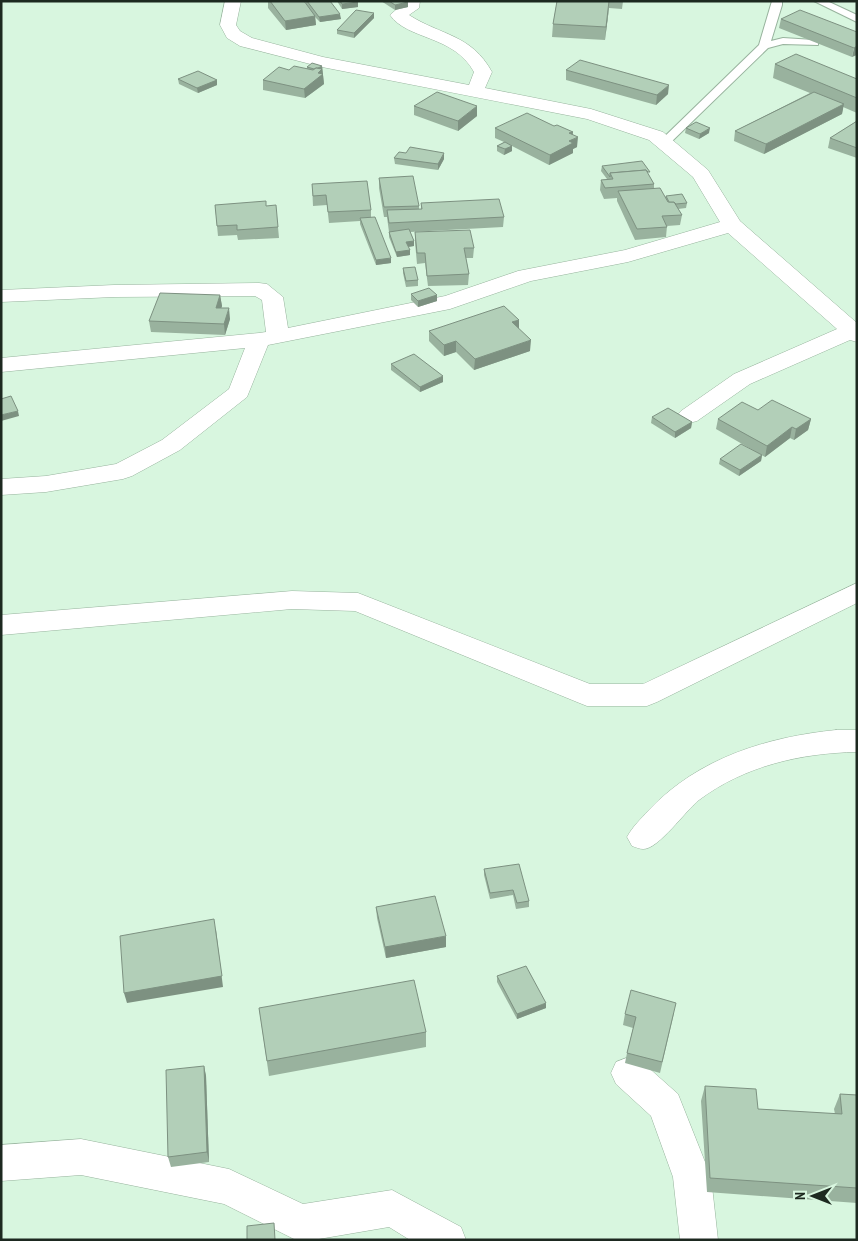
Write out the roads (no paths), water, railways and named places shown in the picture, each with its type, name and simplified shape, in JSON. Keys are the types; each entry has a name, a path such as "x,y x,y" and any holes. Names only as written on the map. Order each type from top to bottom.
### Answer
{"street":[{"path":"233,1 228,24 233,34 246,42 322,62 591,114 656,136 701,174 732,225 854,333 742,379 689,416"},
{"path":"412,1 413,5 398,15 409,23 430,30 472,55 483,72 475,91"},
{"path":"1,365 268,338 450,302 526,276 628,256 732,225"},
{"path":"1,296 114,291 259,289 272,297 277,323 239,392 171,445 123,471 46,484 1,487"},
{"path":"1,625 292,600 358,602 587,694 647,695 857,592"},
{"path":"643,837 688,791 733,764 791,748 840,740 857,741"},
{"path":"629,1073 666,1106 692,1177 699,1240"},
{"path":"1,1163 81,1157 229,1187 300,1223 392,1208 447,1240"}],"lane":[{"path":"764,46 771,20 778,7 777,1"},
{"path":"819,1 857,19"},
{"path":"664,143 764,46 783,41 814,43"}]}
